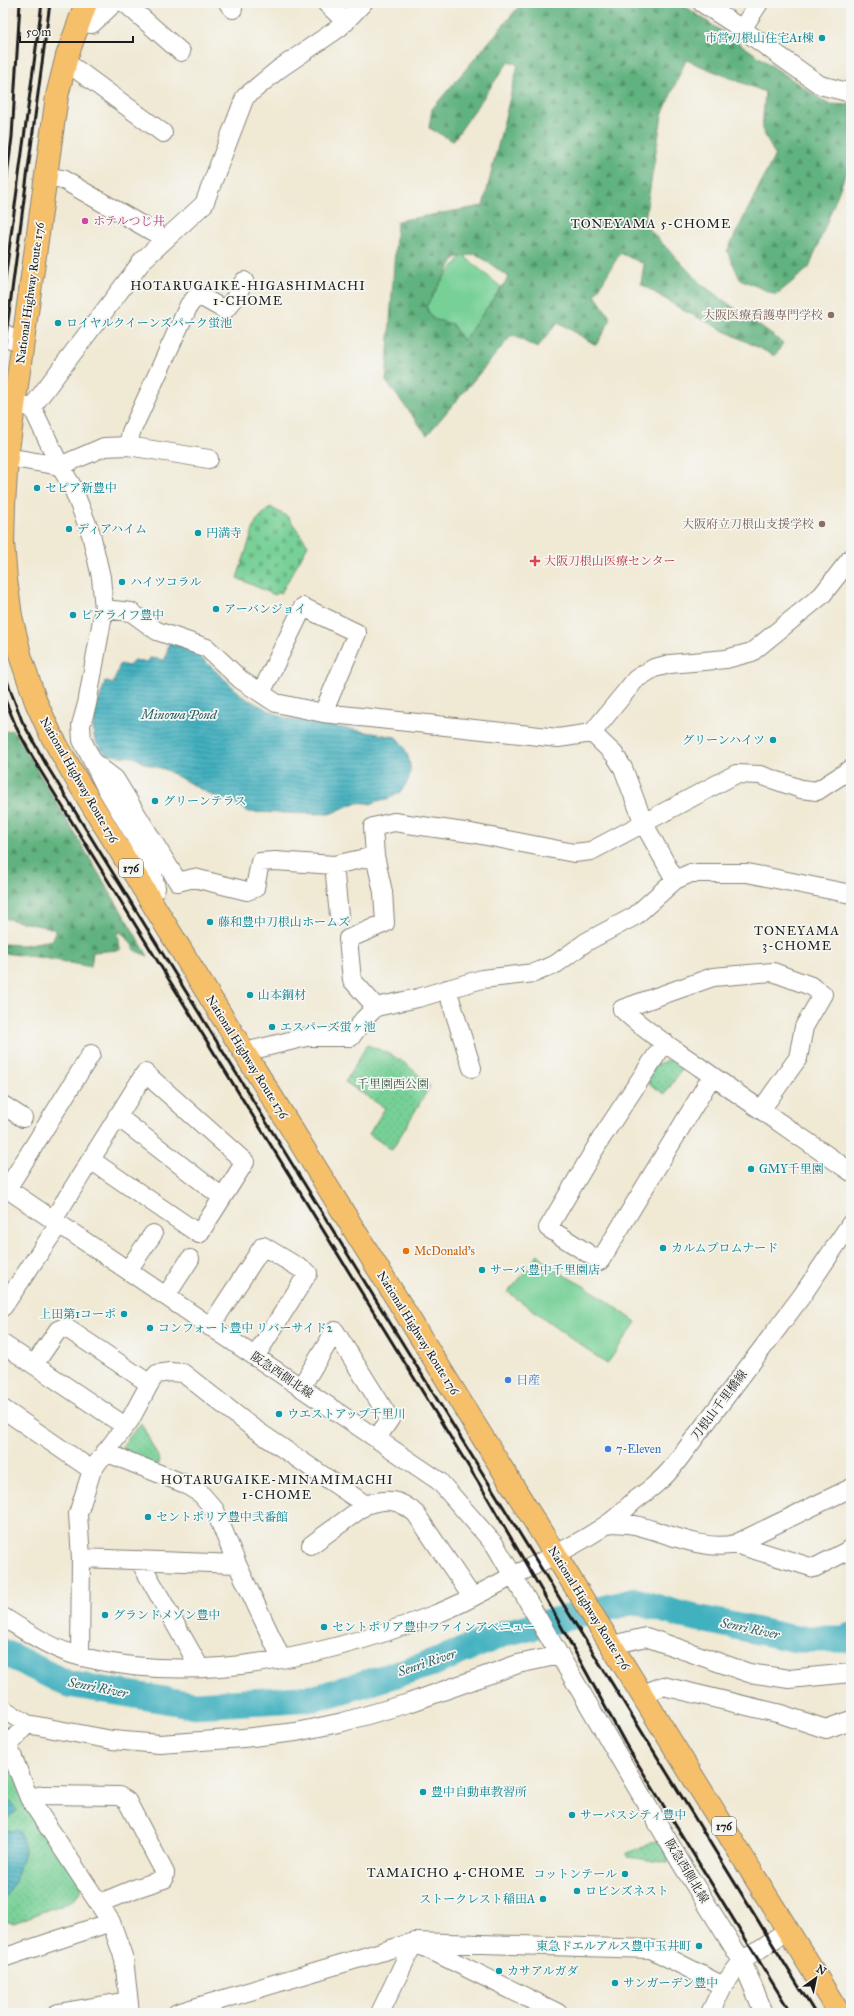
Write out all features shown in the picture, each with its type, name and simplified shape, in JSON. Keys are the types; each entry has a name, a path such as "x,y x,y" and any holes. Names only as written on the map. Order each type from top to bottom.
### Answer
{"highway":[{"name":"National Highway Route 176","path":"82,13 65,64 59,88 45,176 23,342 23,406 8,456 3,543 6,580 21,658 36,702 51,735 151,901 555,1555 611,1642 839,2013"}],"street":[{"path":"82,13 92,24 114,3"},
{"path":"125,3 181,52"},
{"path":"326,3 346,22"},
{"path":"151,901 156,888 152,870 135,836 105,786 82,740 81,725 88,704 104,609 101,577 90,534 72,486 23,406 143,260 204,204 245,98 279,69 339,28 363,3"},
{"path":"702,3 742,29 820,85 851,93"},
{"path":"742,29 759,3"},
{"path":"65,64 76,69 163,133"},
{"path":"45,176 62,179 162,237"},
{"path":"128,446 131,432 188,305 198,295 225,310 235,298 244,281"},
{"path":"3,332 11,339 23,342"},
{"path":"8,456 60,466 104,447 128,446 209,459"},
{"path":"104,609 131,612 157,631 207,648 241,680 276,703 323,713 558,738 592,732 636,679 654,668 670,664 726,659 752,652 822,595 851,558"},
{"path":"261,692 303,607 358,633 323,713"},
{"path":"592,732 614,754 623,768 644,824 675,880"},
{"path":"94,763 115,779 178,882 194,878 247,891 255,888 260,862 275,861 334,865 375,856"},
{"path":"376,1007 352,980 348,939 386,923 383,892 375,856 373,827 394,822 471,833 574,853 591,851 736,774 760,775 802,789 817,791 851,769"},
{"path":"334,865 339,916"},
{"path":"244,1052 306,1037 351,1037 363,1020 376,1007 418,998 482,979 534,973 556,964 586,942 635,916 675,880 691,873 747,873 851,894"},
{"path":"762,1110 798,1058 804,1027 823,994 811,986 773,972 713,977 622,1009 633,1020 712,1076 851,1172"},
{"path":"447,989 472,1068"},
{"path":"665,1042 602,1137 548,1228 600,1261 712,1076"},
{"path":"6,1193 91,1054"},
{"path":"3,1307 8,1288 56,1222 91,1160 117,1116 145,1073 245,1162 199,1234 91,1160"},
{"path":"3,1105 23,1118"},
{"path":"117,1116 222,1197"},
{"name":"阪急西側北線","path":"6,1193 56,1222 439,1481 494,1545 681,1862 742,1961 764,2013"},
{"name":"刀根山千里橋線","path":"3,1617 27,1633 80,1656 136,1667 200,1668 241,1666 317,1651 377,1635 437,1614 555,1555 610,1523 660,1481 672,1468 801,1297 851,1224"},
{"path":"128,1270 153,1234"},
{"path":"210,1326 263,1246 308,1273 255,1356"},
{"path":"166,1296 190,1259"},
{"path":"34,1365 58,1330 65,1327 150,1384"},
{"path":"301,1387 335,1331 390,1418 377,1438"},
{"path":"3,1344 125,1426"},
{"path":"80,1656 81,1558 78,1514 92,1470 130,1420 157,1374 170,1372 183,1373 253,1428 366,1505"},
{"path":"3,1409 92,1470"},
{"path":"105,1452 185,1484 201,1494 215,1510 281,1658"},
{"path":"610,1523 635,1525 703,1544 726,1547 851,1488"},
{"path":"311,1545 366,1505 381,1500 406,1504 416,1514 472,1597"},
{"path":"735,1544 814,1568 851,1549"},
{"path":"81,1558 238,1564"},
{"path":"139,1560 200,1668"},
{"path":"611,1642 646,1637 749,1673 789,1678 851,1673"},
{"path":"3,1709 27,1724 112,1740 160,1744 296,1732 365,1716 408,1703 518,1664 558,1652"},
{"path":"643,1694 662,1686 781,1714 826,1729 851,1720"},
{"path":"27,1724 6,1747 29,1798 100,1903 111,1922 124,1959 129,2007 58,2013"},
{"path":"29,1798 43,1795 119,1796 128,1801 165,1873 164,1879 100,1903"},
{"path":"3,1958 111,1922"},
{"path":"710,2013 723,1986 742,1961 788,1930"},
{"path":"177,2013 414,1942 651,1949 723,1986"},
{"path":"380,2013 414,1942"},
{"path":"414,1942 558,2013"}],"green space":[{"path":"522,3 676,3 689,9 828,104 851,105 851,170 846,173 809,268 776,295 740,279 727,251 775,155 762,129 765,92 686,60 662,115 644,224 701,284 783,343 775,356 683,310 641,284 644,264 620,253 595,295 611,319 596,345 558,322 537,348 512,335 427,435 386,381 397,221 483,206 518,65 509,61 453,141 429,128 432,109","holes":["476,254 509,277 463,341 452,324 433,319 426,307 455,258"]},
{"path":"463,255 508,293 459,352 414,314"},
{"path":"270,507 288,517 308,545 281,593 277,592 275,595 237,578 256,521"},
{"path":"13,730 148,956 136,951 126,936 118,931 120,950 93,952 91,967 44,958 3,953 3,944 23,945 53,940 55,929 3,918 3,732"},
{"name":"千里園西公園","path":"367,1045 402,1061 430,1086 392,1150 369,1134 385,1108 345,1082"},
{"path":"673,1058 684,1066 665,1094 645,1081 655,1065"},
{"path":"538,1254 556,1270 607,1300 636,1322 607,1364 508,1292 529,1268"},
{"path":"141,1423 160,1461 157,1467 126,1454 122,1446"},
{"path":"3,1756 83,1886 79,1895 71,1901 14,1923 3,1921"},
{"path":"657,1840 669,1858 668,1863 627,1857 627,1853"}],"water":[{"name":"Minowa Pond","path":"169,643 179,645 198,655 245,698 284,718 396,737 405,751 410,766 410,774 404,788 391,797 371,804 359,803 349,805 329,814 249,812 233,802 211,795 164,769 146,764 134,757 107,755 95,740 93,725 105,681 113,684 120,664 129,666 134,660 148,662 150,658 165,660"},
{"path":"3,1795 8,1804 11,1802 17,1811 3,1821"},
{"path":"3,1821 5,1829 12,1831 16,1829 20,1832 25,1849 15,1882 3,1900"}],"waterway":[{"name":"Senri River","path":"3,1652 68,1684 195,1705 316,1698 433,1663 505,1633 635,1601 682,1615 796,1639 846,1639 851,1636"}],"railway":[{"path":"3,207 12,137 20,3"},
{"path":"3,295 42,3"},
{"path":"3,358 50,3"},
{"path":"3,670 22,721 47,766 815,2013"},
{"path":"3,695 18,731 40,770 483,1490 543,1593 625,1743 791,2013"}],"place":[{"name":"市営刀根山住宅A1棟","path":"822,38"},
{"name":"ホテルつじ井","path":"85,221"},
{"name":"大阪医療看護専門学校","path":"831,315"},
{"name":"ロイヤルクイーンズパーク蛍池","path":"58,323"},
{"name":"セピア新豊中","path":"37,488"},
{"name":"大阪府立刀根山支援学校","path":"822,524"},
{"name":"ディアハイム","path":"69,529"},
{"name":"円満寺","path":"198,533"},
{"name":"大阪刀根山医療センター","path":"535,561"},
{"name":"ハイツコラル","path":"122,582"},
{"name":"アーバンジョイ","path":"216,609"},
{"name":"ピアライフ豊中","path":"73,615"},
{"name":"グリーンハイツ","path":"773,740"},
{"name":"グリーンテラス","path":"155,801"},
{"name":"藤和豊中刀根山ホームズ","path":"210,922"},
{"name":"山本鋼材","path":"250,995"},
{"name":"エスパーズ蛍ヶ池","path":"272,1027"},
{"name":"GMY千里園","path":"751,1169"},
{"name":"カルムプロムナード","path":"663,1248"},
{"name":"McDonald's","path":"406,1251"},
{"name":"サーバ 豊中千里園店","path":"482,1270"},
{"name":"上田第1コーポ","path":"124,1314"},
{"name":"コンフォート豊中 リバーサイド2","path":"150,1328"},
{"name":"日産","path":"508,1380"},
{"name":"ウエストアップ千里川","path":"279,1414"},
{"name":"7-Eleven","path":"608,1449"},
{"name":"セントポリア豊中弐番館","path":"148,1517"},
{"name":"グランドメゾン豊中","path":"105,1615"},
{"name":"セントポリア豊中ファインアベニュー","path":"324,1627"},
{"name":"豊中自動車教習所","path":"423,1792"},
{"name":"サーパスシティ豊中","path":"572,1815"},
{"name":"コットンテール","path":"625,1874"},
{"name":"ロビンズネスト","path":"577,1891"},
{"name":"ストークレスト稲田A","path":"543,1899"},
{"name":"東急ドエルアルス豊中玉井町","path":"699,1946"},
{"name":"カサアルガダ","path":"499,1971"},
{"name":"サンガーデン豊中","path":"615,1983"}],"district":[{"name":"TONEYAMA 5-CHOME","path":"651,224"},
{"name":"HOTARUGAIKE-HIGASHIMACHI 1-CHOME","path":"248,294"},
{"name":"TONEYAMA 3-CHOME","path":"797,938"},
{"name":"HOTARUGAIKE-MINAMIMACHI 1-CHOME","path":"277,1488"},
{"name":"TAMAICHO 4-CHOME","path":"446,1873"}]}
